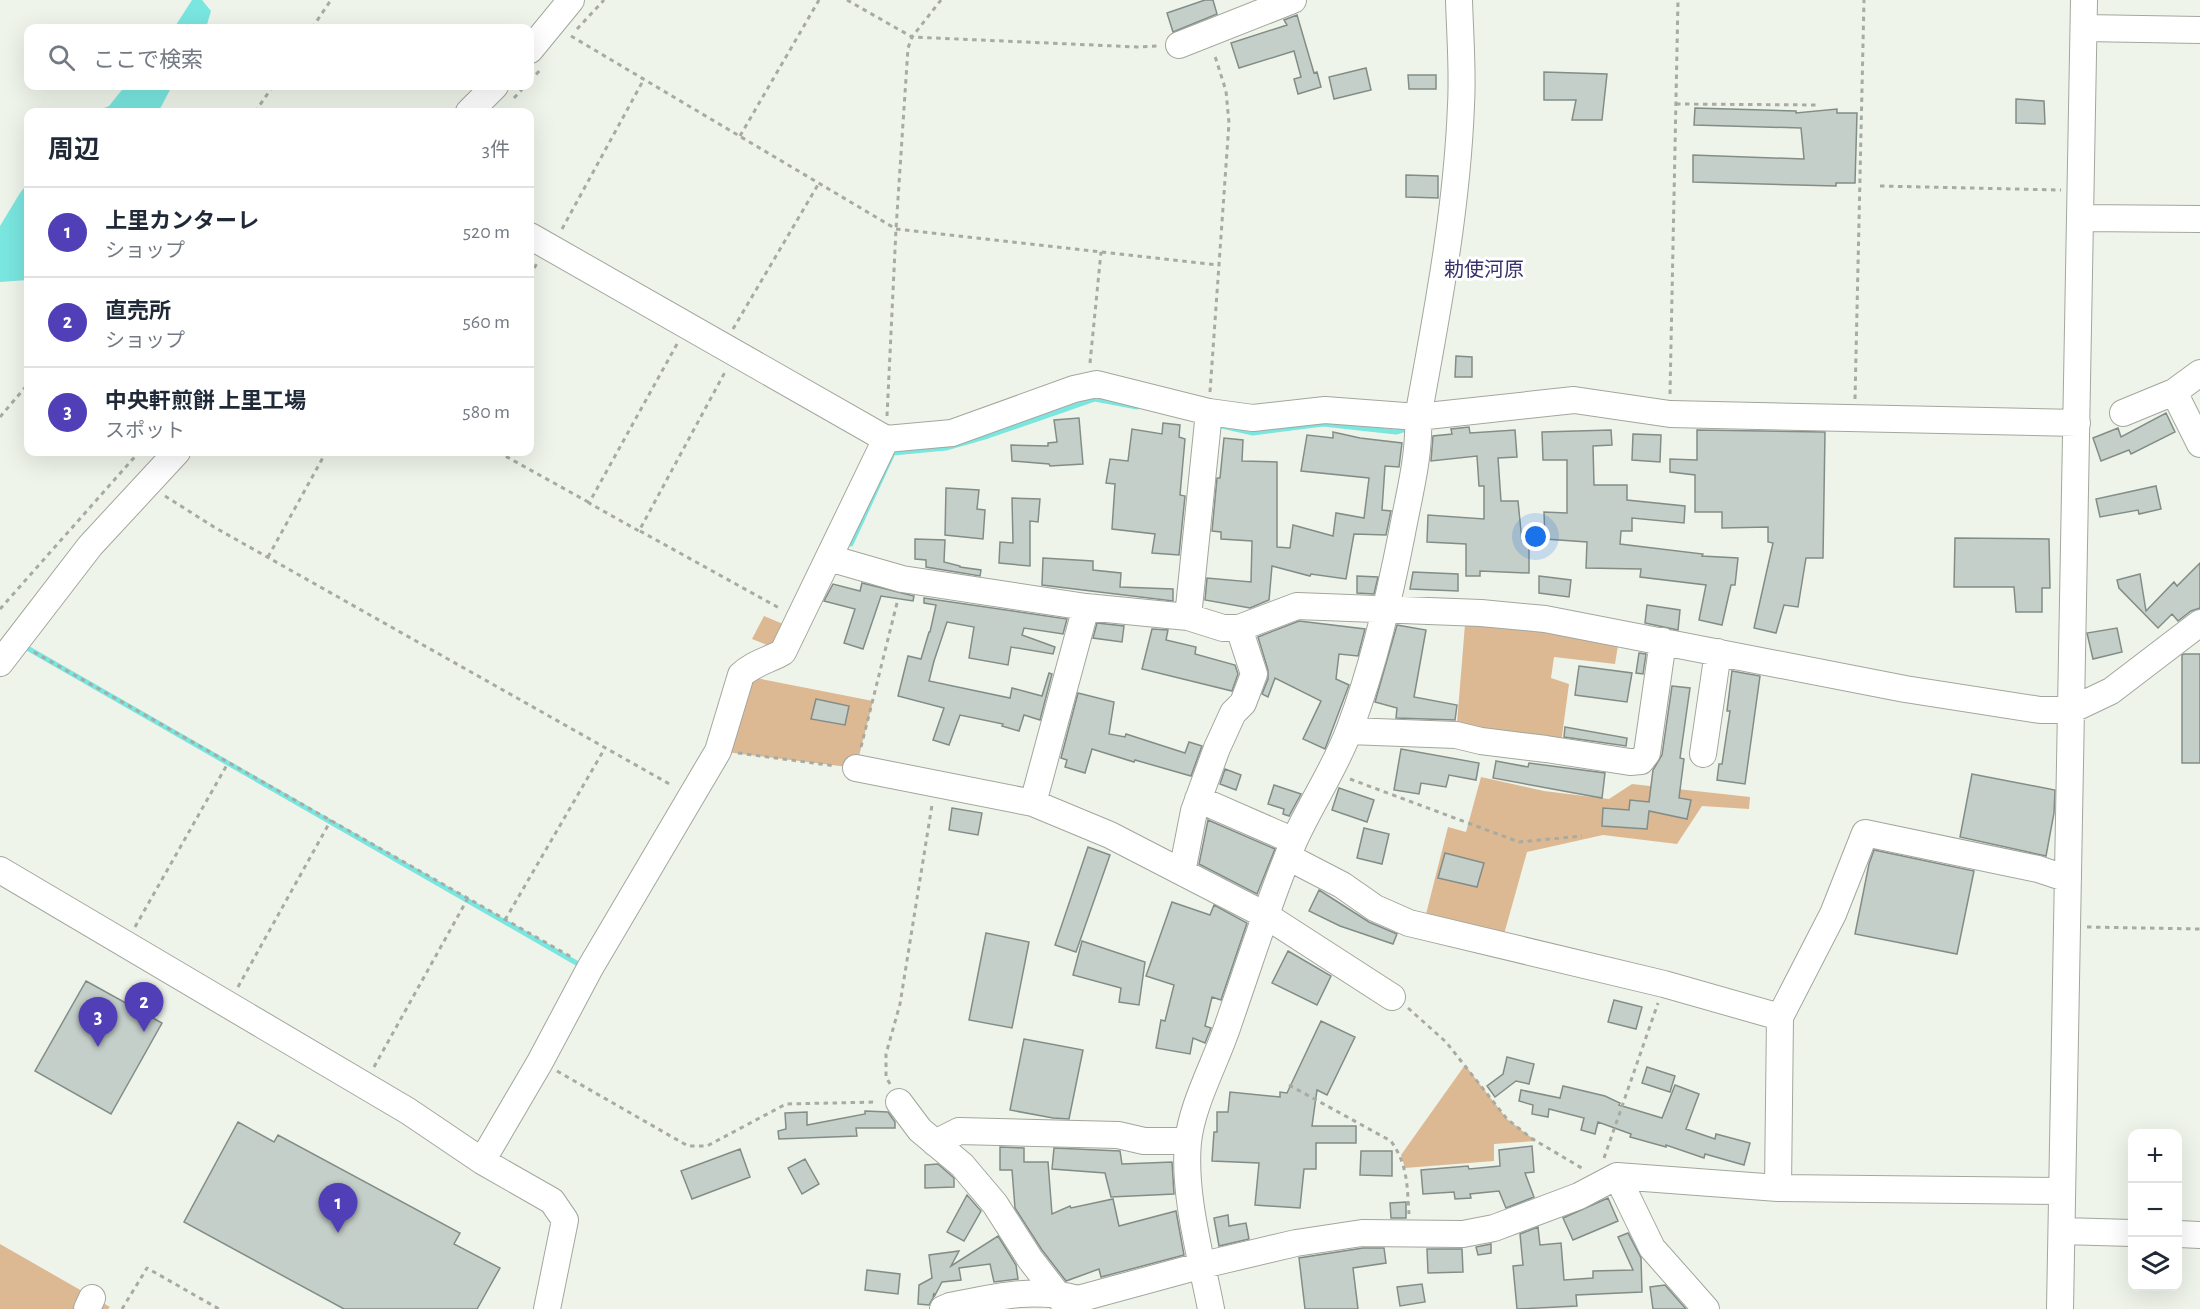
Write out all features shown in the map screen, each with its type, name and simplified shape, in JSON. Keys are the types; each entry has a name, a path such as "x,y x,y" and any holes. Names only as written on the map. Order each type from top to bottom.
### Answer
{"street":[{"path":"534,45 571,0"},
{"path":"1179,45 1293,0"},
{"path":"1211,1309 1188,1187 1188,1141 1196,1110 1224,1037 1265,915 1291,849 1349,731 1371,670 1386,609 1410,492 1419,431 1418,417 1441,288 1457,175 1462,83 1459,0"},
{"path":"2060,1309 2084,0"},
{"path":"2084,28 2200,30"},
{"path":"473,108 491,90"},
{"path":"2080,218 2200,219"},
{"path":"534,238 886,439 952,433 1074,388 1097,384 1209,412 1252,418 1325,410 1418,417 1574,400 1670,414 2077,423"},
{"path":"2123,413 2174,392 2200,373"},
{"path":"2174,392 2200,444"},
{"path":"1188,617 1209,412"},
{"path":"482,1161 540,1062 590,968 718,751 741,675 747,669 783,652 886,439"},
{"path":"0,663 90,546 173,456"},
{"path":"829,558 902,579 1086,607 1188,617 1223,628 1239,628 1297,606 1481,613 1545,619 1905,689 2040,711 2071,710 2111,691 2200,623"},
{"path":"1033,803 1086,607"},
{"path":"1182,872 1198,799 1217,748 1233,713 1243,703 1254,674 1239,628"},
{"path":"1349,731 1456,735 1481,741 1630,762 1641,761 1647,753 1663,641"},
{"path":"1702,754 1718,652"},
{"path":"856,768 1033,803 1110,835 1265,915 1392,997"},
{"path":"1198,799 1291,849 1375,908 1409,923 1664,984 1780,1017"},
{"path":"1778,1188 1780,1017 1833,914 1865,833 2038,869 2068,879"},
{"path":"0,870 408,1111 482,1161 552,1201 564,1220 547,1309"},
{"path":"900,1102 920,1130 962,1165 995,1204 1030,1259 1062,1301"},
{"path":"935,1143 959,1131 1118,1135 1144,1142 1188,1141"},
{"path":"943,1309 1014,1293 1062,1301 1078,1299 1203,1265 1296,1243 1362,1233 1463,1234 1494,1228 1579,1196 1607,1178 1778,1188 2062,1191"},
{"path":"1607,1178 1652,1248 1706,1309"},
{"path":"2062,1231 2128,1233"},
{"path":"2182,1234 2200,1235"}],"path":[{"path":"315,24 331,0"},
{"path":"740,136 819,0"},
{"path":"847,0 912,37 1137,47 1179,45"},
{"path":"886,439 896,229 908,48 912,37 941,0"},
{"path":"1670,414 1678,0"},
{"path":"1854,418 1864,0"},
{"path":"1208,33 1226,91 1229,123 1209,412"},
{"path":"571,36 896,229 1218,265"},
{"path":"551,249 644,80"},
{"path":"258,108 270,90"},
{"path":"1676,104 1820,105"},
{"path":"639,531 728,351 819,183"},
{"path":"1880,186 2081,190"},
{"path":"1088,386 1101,252"},
{"path":"589,502 686,327"},
{"path":"0,417 24,389"},
{"path":"0,609 135,456"},
{"path":"268,557 324,456"},
{"path":"505,456 798,619"},
{"path":"146,483 214,527 690,796"},
{"path":"718,751 856,768 902,579"},
{"path":"16,641 590,968"},
{"path":"505,920 605,748"},
{"path":"125,944 228,762"},
{"path":"1329,771 1519,842 1582,836"},
{"path":"540,1062 688,1146 706,1146 786,1104 900,1102 886,1077 886,1054 900,1004 936,783"},
{"path":"228,1005 331,820"},
{"path":"364,1085 468,898"},
{"path":"2067,927 2200,929"},
{"path":"1392,997 1446,1042 1507,1119 1531,1138 1607,1178 1664,984"},
{"path":"1289,1085 1392,1142 1401,1155 1405,1168 1411,1233"},
{"path":"122,1309 147,1268 219,1309"}],"shaded area":[{"path":"1466,612 1620,633 1615,664 1554,657 1551,678 1569,684 1560,751 1456,735"},
{"path":"764,616 788,626 777,649 752,639"},
{"path":"741,675 873,701 856,768 718,751"},
{"path":"1481,777 1544,791 1609,799 1632,784 1750,797 1749,809 1702,806 1677,844 1603,835 1527,852 1501,945 1423,926 1448,827 1466,832"},
{"path":"1465,1065 1507,1119 1536,1141 1494,1144 1494,1161 1405,1168 1401,1155"},
{"path":"0,1244 110,1307 108,1309 0,1309"}],"water":[{"path":"192,0 202,0 211,11 207,24 177,24"},
{"path":"122,90 170,90 160,108 104,108 109,106"},
{"path":"24,188 24,280 0,282 0,226"}],"building":[{"path":"1205,0 1213,0 1217,14 1173,32 1167,13"},
{"path":"1297,15 1314,73 1317,72 1321,87 1298,94 1294,79 1301,77 1294,51 1239,68 1231,43 1287,25 1284,20"},
{"path":"1366,68 1371,90 1334,99 1329,77"},
{"path":"1544,72 1607,74 1602,120 1572,120 1576,100 1544,100"},
{"path":"1408,75 1436,75 1436,89 1409,89"},
{"path":"2016,99 2044,101 2045,124 2016,123"},
{"path":"1695,108 1796,111 1796,113 1837,109 1837,113 1857,113 1855,183 1836,183 1836,186 1693,182 1693,155 1804,159 1801,128 1694,125"},
{"path":"1406,175 1438,176 1438,198 1406,197"},
{"path":"1456,356 1472,357 1472,377 1455,377"},
{"path":"2166,413 2175,432 2131,454 2129,450 2101,461 2093,438 2118,428 2121,437"},
{"path":"1079,418 1083,464 1050,466 1049,464 1012,461 1011,445 1048,446 1048,443 1057,442 1054,420"},
{"path":"1163,423 1180,425 1179,437 1185,439 1180,495 1185,496 1179,555 1152,553 1155,534 1112,529 1115,484 1106,483 1110,459 1128,461 1132,429 1162,434"},
{"path":"1469,427 1470,433 1515,430 1517,457 1498,458 1501,501 1518,501 1522,541 1529,541 1529,573 1480,571 1480,576 1466,576 1466,544 1427,542 1428,515 1484,519 1484,486 1479,486 1477,456 1431,461 1433,436 1452,434 1451,429"},
{"path":"1611,430 1612,445 1593,446 1594,485 1627,485 1627,500 1685,506 1684,523 1632,518 1632,531 1621,531 1620,544 1703,554 1702,556 1738,558 1735,585 1731,585 1722,625 1699,620 1706,585 1640,577 1641,569 1586,568 1587,542 1545,539 1544,512 1567,513 1567,460 1543,460 1542,432"},
{"path":"1697,430 1825,432 1823,558 1806,558 1798,607 1784,605 1776,633 1754,628 1773,543 1768,542 1768,527 1722,528 1722,512 1695,512 1695,475 1670,472 1670,459 1697,460"},
{"path":"1333,432 1402,443 1399,467 1385,466 1382,510 1391,511 1386,535 1354,534 1346,579 1311,574 1310,576 1272,566 1269,600 1250,608 1205,600 1207,578 1251,582 1252,541 1221,539 1221,532 1212,531 1217,478 1220,478 1224,438 1243,440 1242,461 1277,462 1277,547 1290,548 1293,525 1333,536 1336,513 1364,518 1369,478 1301,471 1307,435 1333,438"},
{"path":"1633,434 1661,435 1660,462 1632,460"},
{"path":"2156,486 2161,509 2139,514 2138,510 2100,517 2096,499"},
{"path":"946,488 979,490 977,509 985,510 983,539 945,535"},
{"path":"1012,498 1040,499 1038,522 1030,521 1030,566 999,563 1000,542 1013,543"},
{"path":"1955,538 2049,539 2050,588 2042,588 2042,612 2016,612 2014,587 1954,587"},
{"path":"915,539 945,540 944,562 981,570 980,576 926,567 926,560 915,559"},
{"path":"1043,558 1093,561 1093,570 1121,573 1120,587 1173,589 1173,601 1042,585"},
{"path":"2200,563 2200,608 2191,611 2178,621 2172,614 2158,628 2119,588 2117,580 2140,574 2146,611 2174,582 2177,586"},
{"path":"1413,572 1458,574 1458,591 1410,589"},
{"path":"1357,576 1378,577 1374,594 1357,593"},
{"path":"1539,576 1571,580 1569,597 1539,593"},
{"path":"862,583 914,596 913,601 881,596 863,649 844,643 855,609 824,601 833,584 860,591"},
{"path":"924,598 1067,619 1063,634 1024,628 1022,635 1055,647 1053,654 1011,647 1008,665 969,658 974,627 947,622 934,661 929,681 1010,698 1012,688 1042,696 1049,673 1052,674 1040,720 1024,715 1019,731 1002,726 1003,724 960,715 949,745 933,740 944,708 898,696 908,656 921,659 930,632 936,605 924,603"},
{"path":"1647,605 1680,610 1678,630 1645,623"},
{"path":"1299,621 1365,629 1358,656 1339,654 1336,679 1349,685 1325,749 1303,739 1321,701 1275,678 1268,697 1262,694 1268,679 1268,670 1258,637"},
{"path":"1097,623 1124,626 1122,642 1093,638"},
{"path":"1397,625 1426,630 1414,697 1457,705 1455,720 1396,718 1397,708 1375,702"},
{"path":"2117,628 2122,652 2093,659 2087,633"},
{"path":"1152,629 1168,630 1166,640 1196,647 1195,654 1235,665 1238,674 1232,691 1142,669"},
{"path":"1639,653 1646,654 1643,674 1636,673"},
{"path":"2200,654 2200,763 2182,763 2182,655"},
{"path":"1579,666 1632,673 1627,702 1575,695"},
{"path":"1732,671 1760,676 1745,784 1717,780 1719,764 1722,764 1730,711 1727,711"},
{"path":"1672,686 1690,688 1680,758 1684,759 1679,798 1691,800 1687,819 1649,811 1647,829 1602,826 1603,808 1629,810 1630,800 1649,802 1653,770 1662,755"},
{"path":"1078,693 1114,702 1109,734 1125,737 1126,734 1185,753 1189,742 1202,746 1191,776 1092,749 1085,773 1065,767 1067,760 1061,758"},
{"path":"816,699 849,706 845,725 811,719"},
{"path":"1565,727 1627,738 1626,746 1564,737"},
{"path":"1401,749 1479,763 1476,780 1449,775 1446,787 1421,783 1419,794 1394,790"},
{"path":"1496,761 1528,767 1529,763 1605,773 1602,798 1493,778"},
{"path":"1225,769 1241,775 1236,790 1220,784"},
{"path":"1972,774 2055,790 2054,813 2046,856 1960,837"},
{"path":"1274,785 1301,794 1289,816 1283,814 1284,809 1268,804"},
{"path":"1339,788 1374,800 1367,822 1332,810"},
{"path":"952,808 982,813 978,835 949,830"},
{"path":"1208,820 1275,849 1257,894 1199,864"},
{"path":"1364,828 1389,834 1382,864 1357,858"},
{"path":"1088,847 1110,855 1076,952 1055,945"},
{"path":"1874,850 1974,871 1957,954 1855,934"},
{"path":"1445,853 1484,863 1477,887 1438,878"},
{"path":"1319,890 1369,922 1397,934 1393,944 1340,926 1309,911"},
{"path":"1172,902 1210,915 1214,905 1247,923 1221,1000 1212,997 1205,1026 1211,1028 1205,1043 1193,1038 1190,1054 1156,1048 1161,1020 1165,1021 1174,985 1146,976"},
{"path":"986,933 1029,942 1012,1028 969,1020"},
{"path":"1082,941 1145,962 1139,1005 1119,1002 1121,988 1073,975"},
{"path":"1288,951 1331,976 1317,1005 1272,983"},
{"path":"86,981 162,1023 111,1114 35,1071"},
{"path":"1614,1000 1642,1007 1636,1029 1608,1022"},
{"path":"1321,1021 1355,1037 1327,1095 1317,1090 1312,1126 1356,1126 1356,1143 1316,1143 1316,1169 1304,1169 1300,1208 1255,1205 1259,1163 1212,1161 1214,1132 1217,1132 1217,1112 1228,1112 1230,1092 1280,1097 1280,1092 1287,1093"},
{"path":"1024,1039 1083,1050 1069,1119 1010,1110"},
{"path":"1507,1057 1534,1064 1529,1084 1516,1081 1495,1097 1487,1086 1503,1074"},
{"path":"1647,1067 1675,1076 1670,1092 1642,1083"},
{"path":"1675,1085 1699,1094 1686,1129 1715,1139 1716,1134 1750,1143 1744,1165 1705,1154 1704,1158 1666,1145 1666,1147 1630,1137 1631,1134 1598,1122 1595,1134 1581,1130 1584,1118 1549,1109 1548,1117 1532,1114 1533,1105 1519,1101 1521,1090 1560,1098 1563,1086 1605,1096 1620,1103 1619,1105 1662,1118"},
{"path":"865,1111 888,1112 895,1122 895,1128 856,1128 857,1136 779,1139 778,1131 786,1129 785,1113 807,1112 807,1125 865,1114"},
{"path":"238,1122 274,1142 278,1135 460,1233 454,1244 500,1268 477,1309 344,1309 184,1222"},
{"path":"1532,1146 1534,1172 1525,1173 1534,1197 1506,1208 1499,1191 1470,1194 1471,1198 1455,1199 1454,1192 1423,1194 1421,1170 1500,1166 1499,1150"},
{"path":"1000,1147 1024,1148 1024,1162 1048,1162 1052,1214 1070,1206 1071,1208 1113,1199 1119,1226 1176,1211 1184,1255 1101,1277 1099,1269 1066,1281 1042,1250 1015,1208 1012,1170 1000,1170"},
{"path":"1054,1148 1120,1151 1122,1164 1172,1162 1174,1194 1111,1197 1105,1173 1052,1169"},
{"path":"740,1149 750,1177 692,1199 681,1171"},
{"path":"1361,1151 1392,1151 1392,1176 1360,1175"},
{"path":"805,1159 819,1184 802,1194 788,1168"},
{"path":"938,1164 954,1178 954,1187 925,1188 925,1165"},
{"path":"967,1195 981,1211 964,1241 947,1232"},
{"path":"1608,1198 1618,1221 1573,1240 1563,1218"},
{"path":"1406,1202 1406,1218 1391,1218 1390,1203"},
{"path":"1228,1215 1229,1226 1246,1223 1249,1239 1219,1246 1214,1218"},
{"path":"1538,1227 1540,1245 1561,1243 1564,1280 1593,1278 1593,1271 1633,1270 1618,1237 1628,1233 1641,1258 1642,1292 1576,1295 1577,1306 1517,1309 1513,1266 1523,1265 1520,1234"},
{"path":"998,1236 1016,1265 1018,1279 994,1282 990,1264 959,1268 961,1280 942,1282 929,1305 918,1304 919,1285 932,1278 929,1255 959,1251 951,1266"},
{"path":"1491,1244 1491,1253 1478,1255 1476,1247"},
{"path":"1363,1248 1384,1248 1386,1263 1353,1268 1358,1309 1305,1309 1299,1258"},
{"path":"1427,1249 1462,1249 1463,1272 1428,1273"},
{"path":"867,1270 900,1274 898,1294 865,1290"},
{"path":"1422,1284 1425,1302 1400,1306 1397,1287"},
{"path":"1665,1285 1686,1309 1653,1309 1650,1287"}],"waterway":[{"path":"851,544 893,453 946,448 1095,399 1137,407"},
{"path":"1222,426 1253,433 1323,424 1396,432 1403,430"},
{"path":"22,645 580,965 582,961"}],"place":[{"name":"直売所","path":"144,1032"},
{"name":"中央軒煎餅 上里工場","path":"98,1047"},
{"name":"上里カンターレ","path":"338,1233"}],"district":[{"name":"勅使河原","path":"1484,269"}]}
